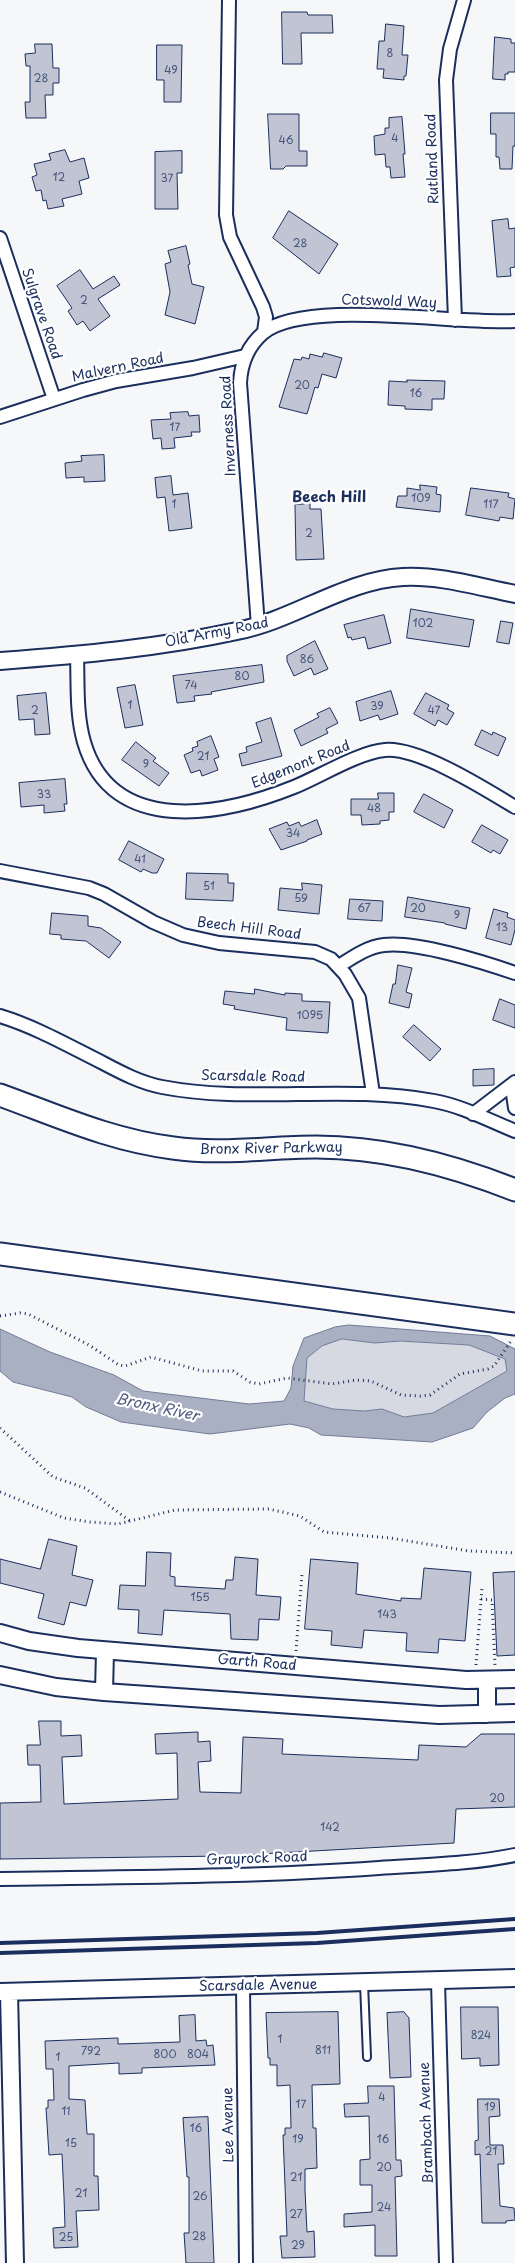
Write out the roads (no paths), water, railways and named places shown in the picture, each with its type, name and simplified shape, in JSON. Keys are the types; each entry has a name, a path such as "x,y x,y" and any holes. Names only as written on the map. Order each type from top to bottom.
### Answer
{"highway":[{"name":"Bronx River Parkway","path":"0,1095 89,1130 143,1144 202,1151 230,1152 316,1147 375,1152 432,1163 515,1190"},
{"path":"0,1254 513,1332"}],"street":[{"path":"229,0 226,214 230,237 263,307 266,317 264,332"},
{"name":"Rutland Road","path":"455,320 446,80 450,49 464,0"},
{"name":"Sulgrave Road","path":"0,238 54,399"},
{"name":"Cotswold Way","path":"264,332 291,321 334,316 515,321"},
{"name":"Inverness Road","path":"258,626 240,374 245,356 264,332"},
{"name":"Malvern Road","path":"0,417 116,381 193,368 245,356"},
{"name":"Old Army Road","path":"0,661 77,655 198,638 258,626 350,590 401,577 439,580 515,594"},
{"name":"Edgemont Road","path":"77,655 80,716 84,743 103,779 112,789 133,803 144,807 156,810 186,812 208,810 254,801 277,794 361,757 383,750 401,751 419,757 474,783 515,807"},
{"name":"Beech Hill Road","path":"0,871 97,891 119,901 154,922 183,935 220,943 324,954 339,966 359,998 373,1094"},
{"path":"339,966 368,949 385,945 396,945 482,962 515,973"},
{"name":"Scarsdale Road","path":"0,1016 36,1029 129,1076 160,1087 222,1093 373,1094 433,1101 456,1106 515,1131"},
{"path":"515,1082 513,1094 515,1108"},
{"path":"474,1114 515,1082"},
{"name":"Garth Road","path":"0,1633 30,1641 105,1651 486,1672 515,1679"},
{"path":"104,1692 105,1651"},
{"path":"486,1672 487,1714"},
{"path":"0,1675 56,1687 104,1692 439,1714 515,1712"},
{"name":"Grayrock Road","path":"0,1879 226,1876 331,1872 460,1862 515,1855"},
{"name":"Scarsdale Avenue","path":"4,1992 438,1982 515,1978"},
{"name":"Brambach Avenue","path":"438,1982 446,2263"},
{"name":"Lee Avenue","path":"243,1986 246,2263"},
{"path":"4,1992 15,2263"}],"lane":[{"path":"364,1983 367,2057"}],"water":[{"name":"Bronx River","path":"349,1325 490,1336 515,1349 515,1394 505,1398 487,1412 473,1428 432,1442 321,1435 309,1428 290,1424 210,1434 121,1422 86,1407 72,1397 13,1382 0,1371 0,1329 50,1352 114,1375 143,1391 249,1404 284,1401 291,1388 293,1366 304,1338 335,1327","holes":["342,1339 375,1343 400,1341 469,1345 505,1359 507,1371 433,1413 404,1417 382,1409 364,1411 333,1409 304,1401 307,1358 322,1346"]}],"railway":[{"path":"0,1943 317,1933 515,1919"},
{"path":"0,1953 317,1943 515,1929"}],"district":[{"name":"Beech Hill","path":"329,498"}]}
